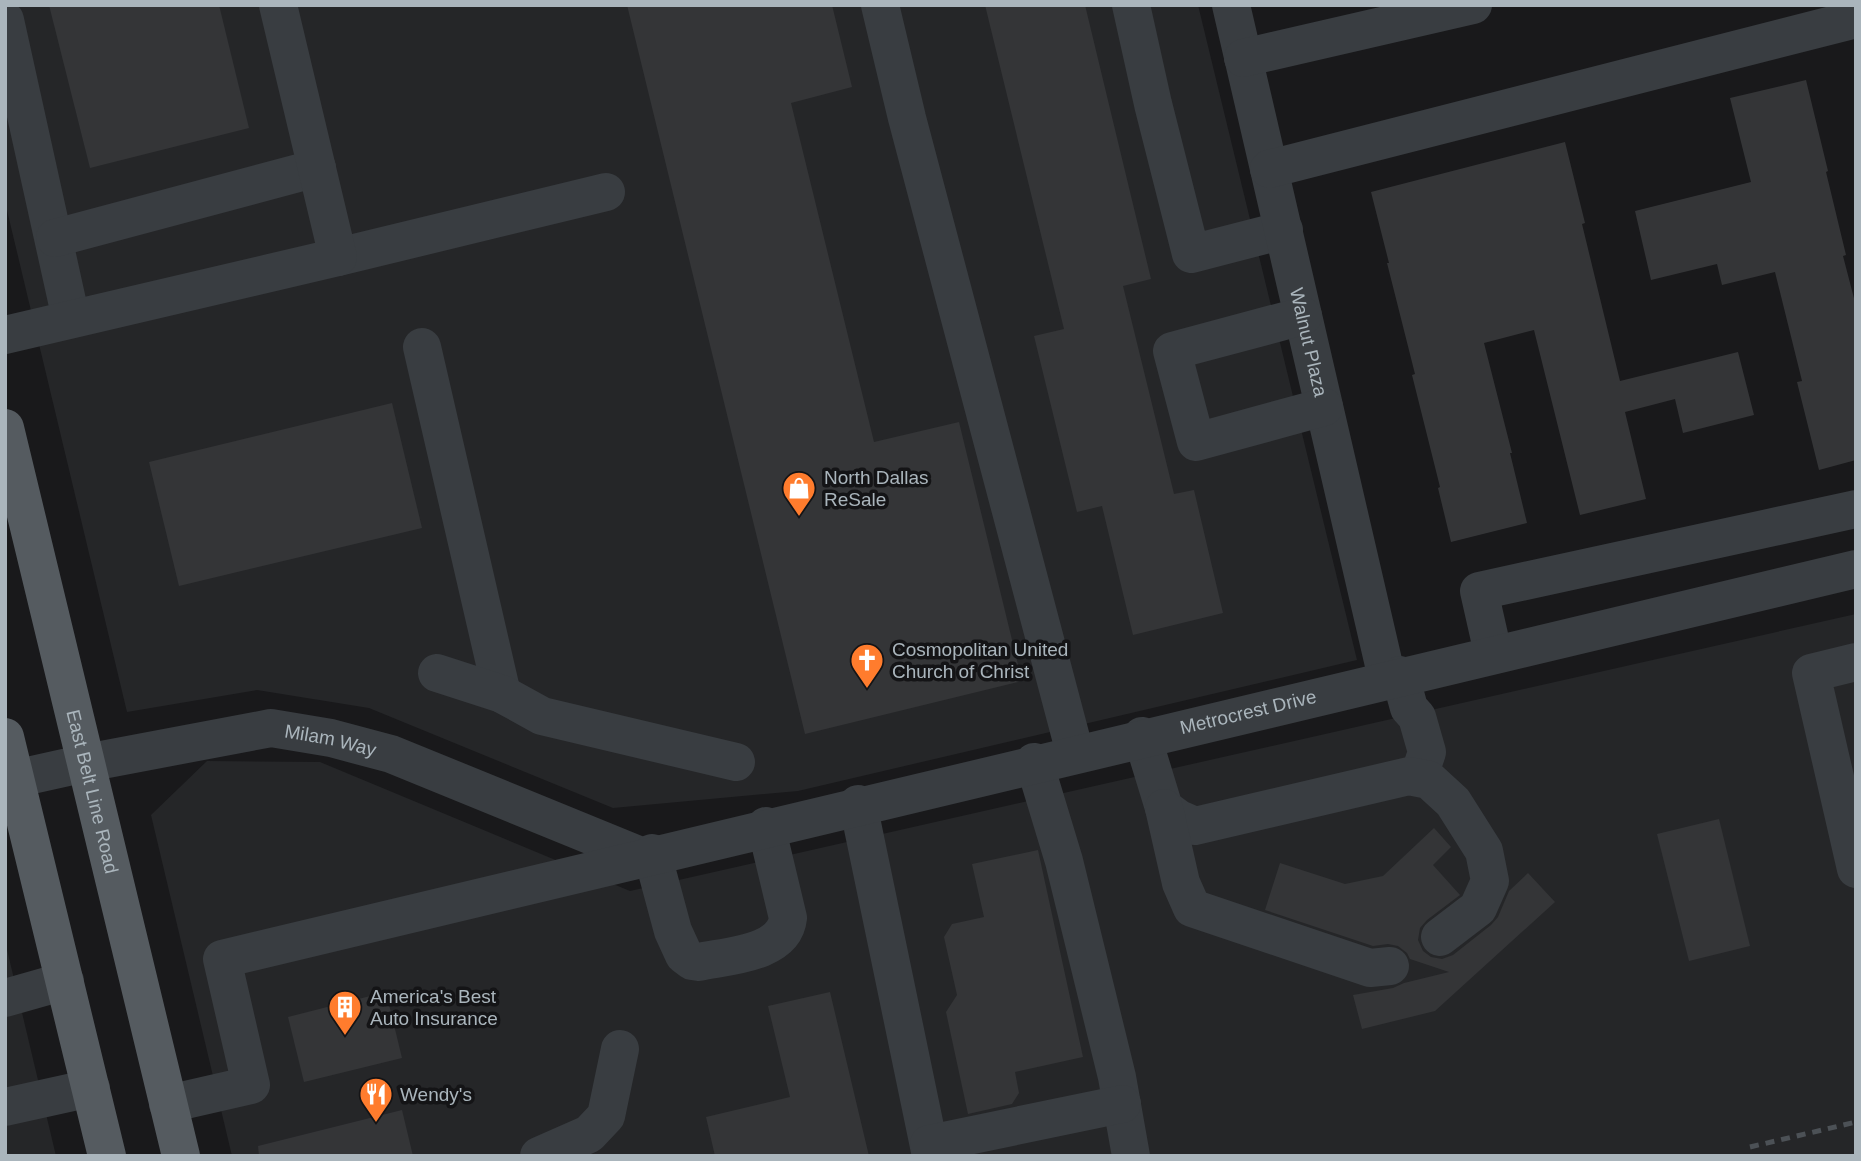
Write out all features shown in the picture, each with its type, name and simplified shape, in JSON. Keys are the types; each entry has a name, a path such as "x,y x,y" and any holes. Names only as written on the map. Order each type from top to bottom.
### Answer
{"main road":[{"name":"East Belt Line Road","path":"5,428 181,1156"},
{"path":"5,737 10,780 65,981 107,1156"}],"street":[{"path":"278,5 338,257"},
{"path":"880,5 907,118 1075,752"},
{"path":"1131,5 1191,254 1283,230"},
{"name":"Walnut Plaza","path":"1231,5 1324,407 1399,687 1417,717 1427,752 1426,772"},
{"path":"1243,58 1473,5"},
{"path":"1269,169 1856,19"},
{"path":"5,20 71,319"},
{"path":"55,238 317,168"},
{"path":"5,335 606,192"},
{"path":"1303,316 1172,351 1196,442 1324,407"},
{"path":"422,347 502,694"},
{"path":"1493,653 1479,591 1856,509"},
{"name":"Metrocrest Drive","path":"168,1104 251,1085 222,959 646,854 1142,736 1399,687 1493,653 1856,569"},
{"path":"1854,857 1843,759 1811,673 1856,662"},
{"path":"437,673 502,694 542,716 736,762"},
{"name":"Milam Way","path":"10,780 86,763 271,729 331,738 391,754 646,854"},
{"path":"1142,736 1164,808 1181,883 1192,908 1370,968 1390,966"},
{"path":"1034,762 1067,875 1118,1077 1131,1156"},
{"path":"1164,808 1195,826 1426,772 1453,802 1484,851 1490,881 1478,908 1440,937"},
{"path":"858,804 930,1150 1122,1104"},
{"path":"646,854 684,956 699,962 757,950 778,939 787,927 788,918 766,826"},
{"path":"5,998 65,981"},
{"path":"540,1156 589,1134 606,1116 620,1049"},
{"path":"5,1107 91,1088"}],"shaded area":[{"path":"5,5 1198,5 1357,660 798,791 613,808 369,708 257,690 127,712 5,202"},
{"path":"1856,614 1856,1156 232,1156 151,815 207,761 320,762 630,891"},
{"path":"5,941 56,1156 5,1156"}],"building":[{"path":"49,5 219,5 249,128 90,168"},
{"path":"627,5 832,5 852,87 791,103 874,442 959,422 1022,681 805,734"},
{"path":"985,5 1085,5 1151,279 1123,286 1174,494 1194,490 1223,613 1133,635 1102,506 1077,512 1034,336 1064,329"},
{"path":"1806,80 1856,306 1856,460 1819,470 1797,382 1802,381 1775,272 1722,285 1717,264 1651,280 1635,211 1751,182 1730,98"},
{"path":"1565,142 1620,381 1738,352 1754,415 1683,433 1675,399 1625,412 1646,499 1580,515 1534,330 1484,343 1527,523 1451,542 1412,375 1415,374 1371,192"},
{"path":"392,403 422,528 179,586 149,462"},
{"path":"1719,819 1750,946 1689,961 1657,834"},
{"path":"1434,828 1451,847 1433,865 1460,895 1420,928 1418,940 1423,951 1431,957 1442,959 1453,955 1491,925 1498,917 1509,891 1528,873 1555,902 1435,1011 1362,1029 1353,995 1393,988 1449,972 1410,959 1398,946 1373,946 1265,910 1280,863 1345,884 1383,876"},
{"path":"1038,850 1083,1057 1015,1072 1019,1093 1012,1104 968,1114 946,1012 957,995 944,937 952,924 984,917 972,864"},
{"name":"America's Best Auto Insurance","path":"386,992 402,1058 304,1082 288,1017"},
{"path":"830,992 869,1156 715,1156 706,1117 790,1097 768,1006"},
{"name":"Wendy's","path":"402,1110 413,1156 259,1156 258,1146"}],"railway":[{"path":"1750,1147 1856,1122"}],"place":[{"name":"North Dallas ReSale","path":"799,518"},
{"name":"Cosmopolitan United Church of Christ","path":"867,690"},
{"name":"America's Best Auto Insurance","path":"345,1037"},
{"name":"Wendy's","path":"376,1124"}]}
